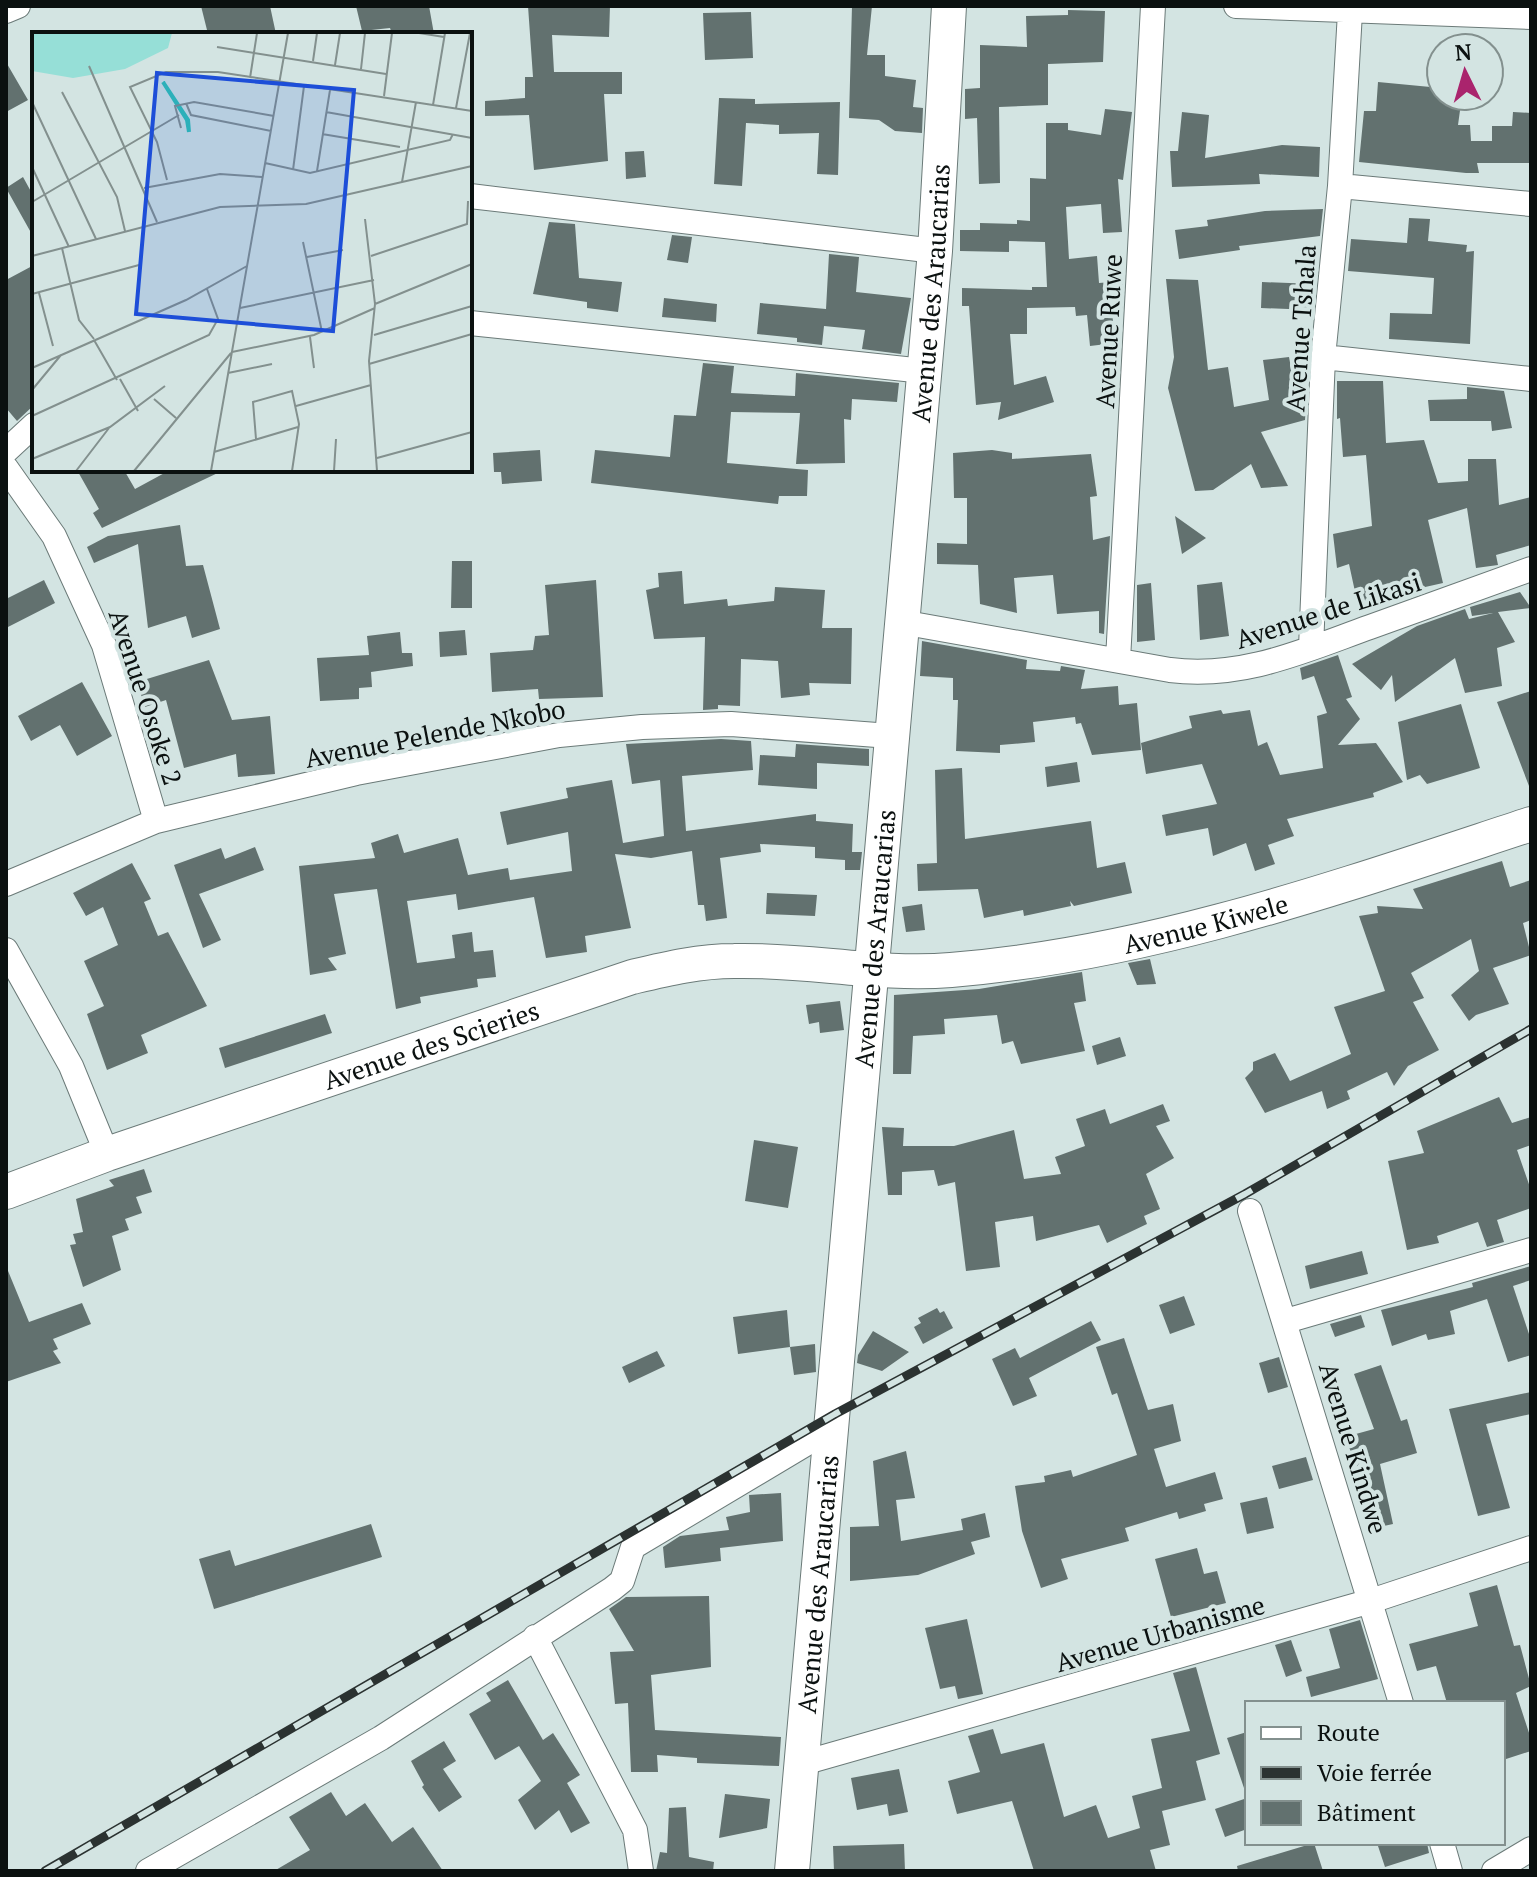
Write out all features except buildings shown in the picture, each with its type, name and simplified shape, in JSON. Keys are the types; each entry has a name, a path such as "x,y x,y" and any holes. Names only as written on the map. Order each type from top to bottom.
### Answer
{"street":[{"path":"6,11 18,6"},
{"name":"Avenue des Araucarias","path":"792,1871 834,1427 869,971 935,251 949,6"},
{"name":"Avenue Ruwe","path":"1118,660 1153,6"},
{"path":"1236,6 1531,17"},
{"name":"Avenue Tshala","path":"1311,648 1323,357 1340,186 1350,12"},
{"path":"1340,186 1531,204"},
{"path":"472,196 935,251"},
{"path":"472,323 924,371"},
{"path":"1323,357 1531,379"},
{"path":"6,451 32,427"},
{"name":"Avenue Osoke 2","path":"6,468 54,536 104,645 156,821"},
{"name":"Avenue de Likasi","path":"901,622 1207,673 1252,668 1531,569"},
{"name":"Avenue Pelende Nkobo","path":"6,884 156,821 356,773 544,738 642,727 731,724 890,736"},
{"name":"Avenue Kiwele","path":"869,971 949,970 1104,947 1249,915 1531,824"},
{"path":"6,950 71,1066 107,1154"},
{"name":"Avenue des Scieries","path":"6,1192 107,1154 632,977 702,962 736,961 869,971"},
{"name":"Avenue Kindwe","path":"1250,1211 1400,1701"},
{"path":"1286,1321 1531,1250"},
{"path":"148,1871 381,1738 622,1581 633,1547 834,1427"},
{"name":"Avenue Urbanisme","path":"803,1763 1371,1601 1531,1548"},
{"path":"535,1637 635,1830 641,1871"},
{"path":"1443,1845 1450,1871"},
{"path":"1494,1871 1531,1849"}],"railway":[{"path":"45,1871 835,1414 1245,1194 1531,1029"}]}
